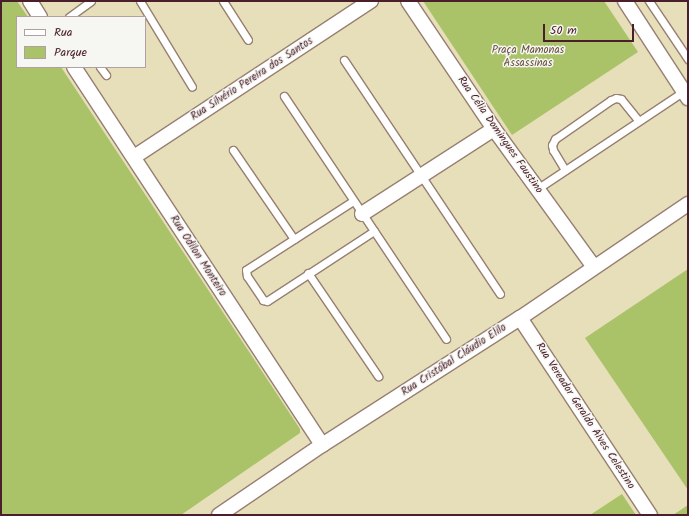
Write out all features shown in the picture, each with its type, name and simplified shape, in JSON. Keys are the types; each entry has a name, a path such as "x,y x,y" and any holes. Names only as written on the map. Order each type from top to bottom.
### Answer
{"street":[{"path":"30,1 39,16"},
{"name":"Rua Silvério Pereira dos Santos","path":"134,157 371,1"},
{"name":"Rua Célia Domingues Faustino","path":"408,1 494,129 594,267"},
{"path":"625,1 687,92"},
{"name":"Rua Odilon Monteiro","path":"75,68 322,445"},
{"path":"362,214 494,129"},
{"name":"Rua Cristóbal Cláudio Elilo","path":"219,515 322,445 520,318 688,204"},
{"name":"Rua Vereador Geraldo Alves Celestino","path":"520,318 650,515"}],"lane":[{"path":"70,16 91,1"},
{"path":"140,1 192,87"},
{"path":"223,1 248,40"},
{"path":"649,1 688,59"},
{"path":"344,60 500,294"},
{"path":"101,68 106,75"},
{"path":"537,189 638,120 687,92"},
{"path":"284,96 446,339"},
{"path":"565,170 553,150 552,145 555,138 616,98 621,98 638,120"},
{"path":"233,150 294,239"},
{"path":"353,201 246,270 247,276 265,301 374,231"},
{"path":"308,273 378,376"}],"green space":[{"path":"1,1 17,1 27,16 16,16 16,68 62,68 300,429 300,433 181,515 1,515"},
{"name":"Praça Mamonas Assassinas","path":"423,1 604,1 638,52 512,135"},
{"path":"688,269 688,490 585,338"},
{"path":"622,494 636,515 590,515"},
{"path":"688,505 688,515 673,515"}]}
